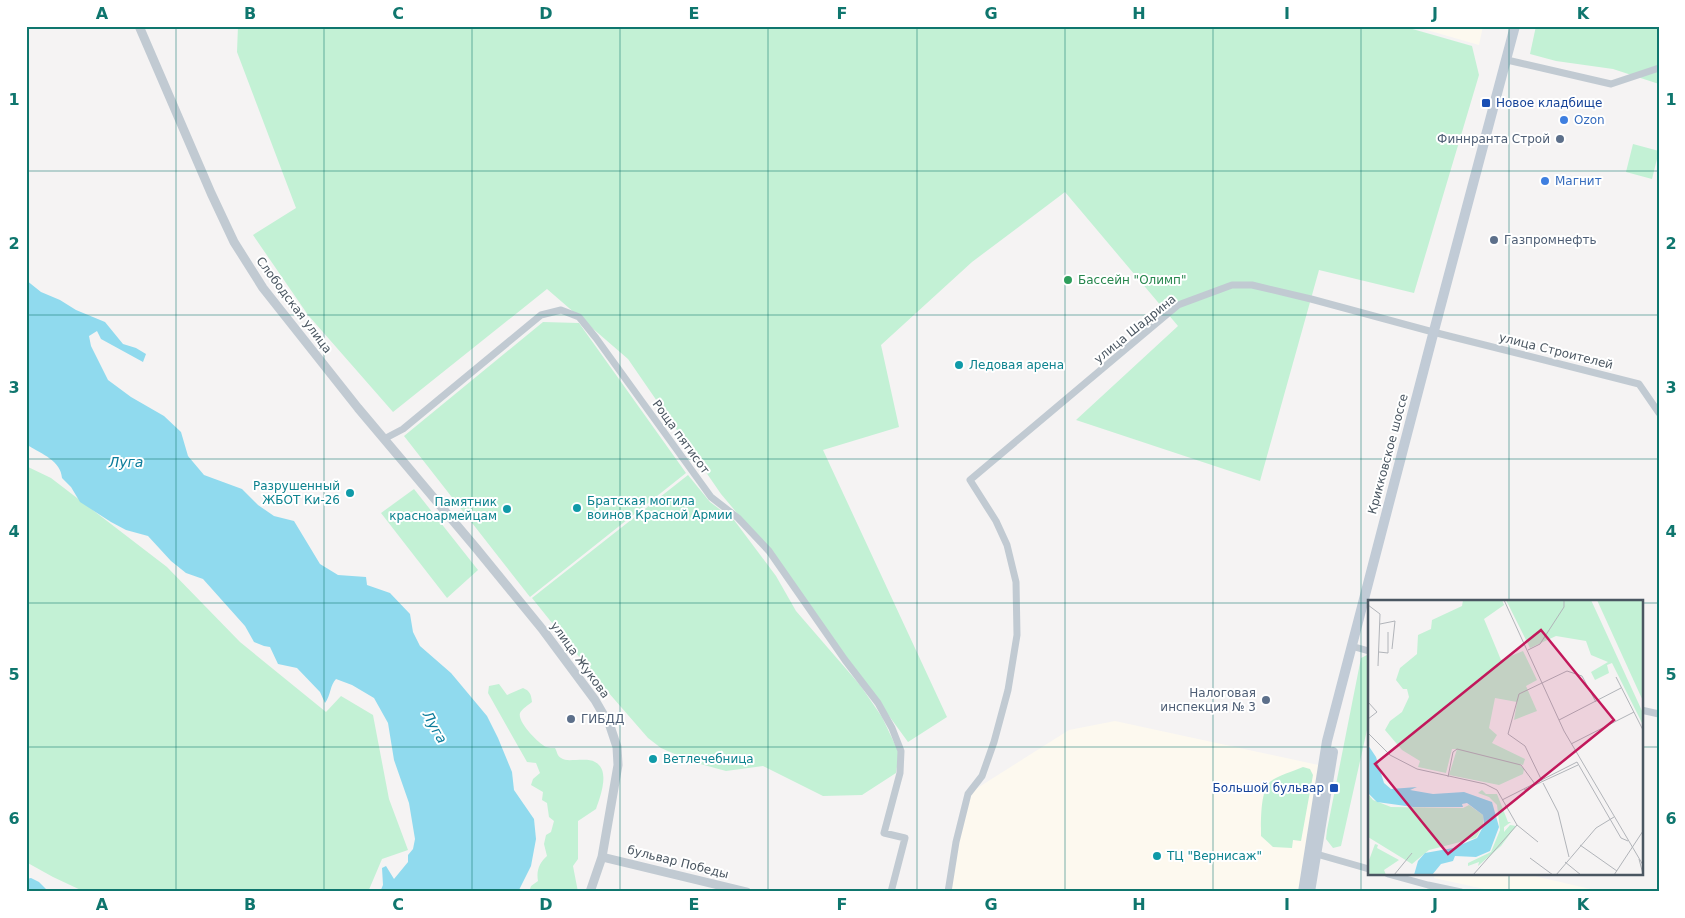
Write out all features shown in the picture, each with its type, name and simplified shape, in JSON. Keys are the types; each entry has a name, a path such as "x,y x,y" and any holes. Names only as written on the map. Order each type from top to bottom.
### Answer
{"main road":[{"name":"Крикковское шоссе","path":"1303,892 1313,853 1328,741 1510,61 1515,26"},
{"path":"1510,61 1521,26"},
{"path":"1310,892 1313,853"}],"street":[{"name":"Слободская улица","path":"139,26 234,242 263,288 384,439 450,517"},
{"path":"1510,61 1611,84 1659,68"},
{"name":"улица Шадрина","path":"948,892 956,842 968,794 982,776 994,742 1008,690 1017,634 1016,582 1007,545 996,521 970,480 1178,305 1232,285 1252,285 1311,298 1436,333"},
{"name":"Роща пятисот","path":"384,439 403,429 541,315 561,310 579,317 711,497 738,518 769,552 845,660 878,703 892,728 901,751 900,773 884,833 905,838 891,892"},
{"name":"улица Строителей","path":"1436,333 1639,384 1659,413"},
{"name":"улица Жукова","path":"450,517 576,674 595,700 610,726 617,747 618,765 602,857 590,892"},
{"path":"1354,647 1368,651"},
{"path":"1642,710 1659,714"},
{"path":"1313,853 1368,869"},
{"name":"бульвар Победы","path":"602,857 747,892"},
{"path":"1395,876 1461,892"}],"shaded area":[{"path":"1413,26 1483,26 1479,45"},
{"path":"1115,721 1323,766 1302,892 950,892 968,794 1069,730"},
{"path":"1434,876 1535,876 1603,892 1498,892 1434,878"}],"green space":[{"path":"238,26 1402,26 1472,46 1479,75 1414,293 1319,270 1260,481 1076,420 1178,326 1065,192 972,262 881,345 899,427 823,450 947,717 908,742 769,551 721,494 628,359 547,289 393,412 308,315 253,235 296,208 237,52"},
{"path":"1536,26 1659,26 1659,84 1613,69 1556,61 1530,54"},
{"path":"1633,144 1659,151 1652,179 1626,172"},
{"path":"543,322 579,323 686,473 530,597 404,436"},
{"path":"26,466 51,478 167,567 240,642 326,712 341,696 373,715 389,799 408,850 382,859 368,892 85,892 26,862"},
{"path":"688,475 710,502 734,520 776,576 796,611 860,685 882,717 899,753 896,773 862,795 823,796 763,766 726,771 693,762 661,748 648,738 601,684 532,598"},
{"path":"414,489 478,570 447,598 381,513"},
{"path":"1368,654 1368,725 1341,846 1333,848 1326,839 1327,830 1361,658"},
{"path":"499,684 507,695 523,688 530,693 532,702 520,713 520,717 525,727 539,742 546,747 555,748 563,759 593,761 600,766 602,771 603,784 596,809 578,821 578,859 573,866 578,892 529,892 531,886 538,881 539,867 547,856 544,844 546,835 551,832 554,821 549,817 547,803 542,800 543,792 531,785 533,779 540,773 536,763 527,762 488,693 489,686"},
{"path":"1303,767 1310,769 1313,775 1301,841 1293,840 1292,848 1273,847 1261,836 1264,792 1273,780"}],"water":[{"name":"Луга","path":"26,280 41,292 105,322 123,344 136,348 146,354 143,362 101,339 97,331 89,336 91,346 108,380 131,397 164,416 181,432 188,456 204,475 242,489 258,505 274,516 294,521 320,564 338,575 366,577 367,585 390,593 410,614 413,632 420,646 451,673 487,716 512,772 514,790 534,819 536,839 531,866 518,892 380,892 383,885 382,868 386,866 394,879 408,862 408,855 413,849 415,839 409,803 394,760 388,723 374,698 352,685 336,679 325,703 320,692 297,668 278,664 270,647 254,642 245,626 203,579 186,573 171,561 148,536 126,530 80,502 71,487 62,478 61,472 55,463 29,446 26,451"},
{"path":"31,878 39,882 49,892 26,892 26,879"}],"place":[{"name":"Новое кладбище","path":"1486,103"},
{"name":"Ozon","path":"1564,120"},
{"name":"Финнранта Строй","path":"1560,139"},
{"name":"Магнит","path":"1545,181"},
{"name":"Газпромнефть","path":"1494,240"},
{"name":"Бассейн \"Олимп\"","path":"1068,280"},
{"name":"Ледовая арена","path":"959,365"},
{"name":"Разрушенный ЖБОТ Ки-26","path":"350,493"},
{"name":"Братская могила воинов Красной Армии","path":"577,508"},
{"name":"Памятник красноармейцам","path":"507,509"},
{"name":"Налоговая инспекция № 3","path":"1266,700"},
{"name":"ГИБДД","path":"571,719"},
{"name":"Ветлечебница","path":"653,759"},
{"name":"Большой бульвар","path":"1334,788"},
{"name":"ТЦ \"Вернисаж\"","path":"1157,856"}]}
